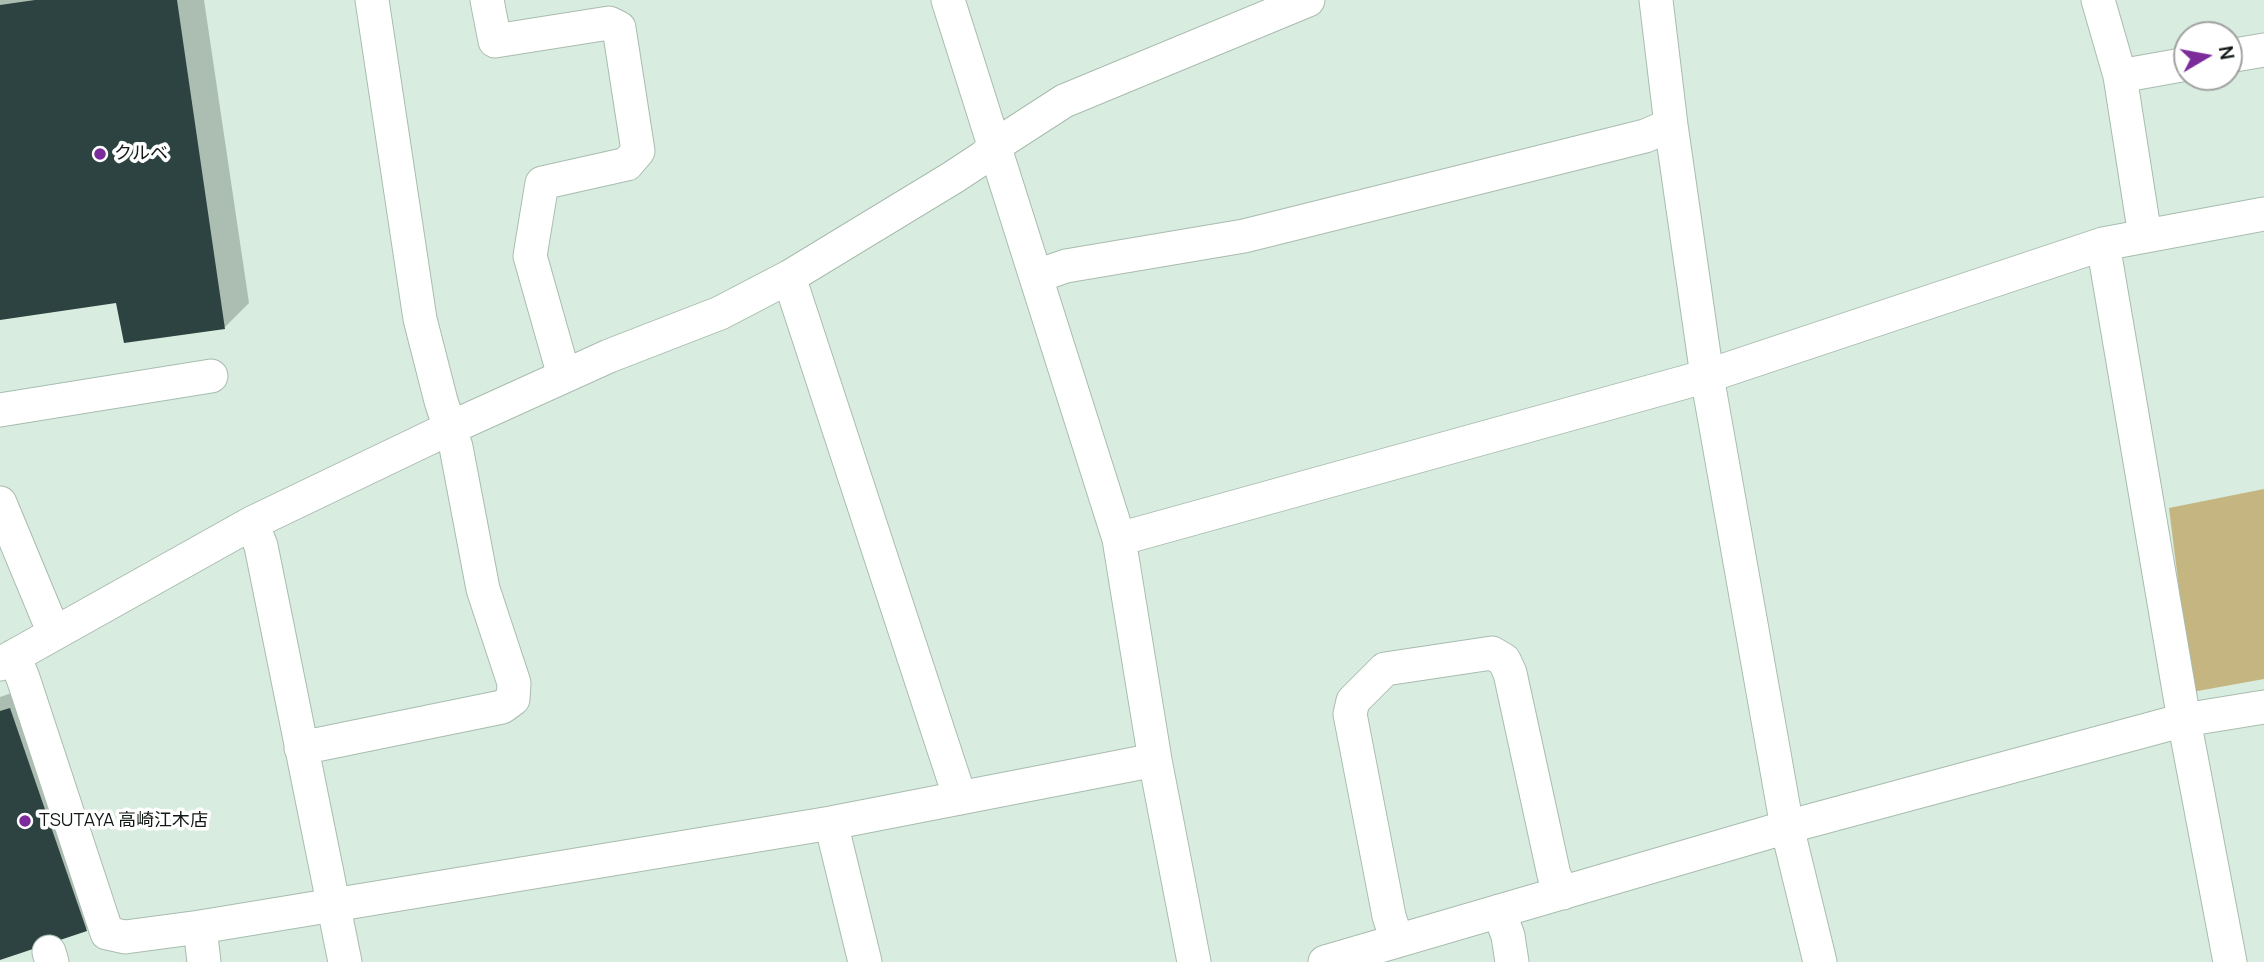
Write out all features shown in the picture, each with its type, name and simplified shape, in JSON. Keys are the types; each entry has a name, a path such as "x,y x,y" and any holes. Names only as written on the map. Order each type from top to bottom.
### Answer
{"street":[{"path":"301,748 502,707 513,699 514,683 483,589 456,447 420,319 372,0"},
{"path":"487,0 495,41 608,23 619,28 638,151 628,163 542,183 530,256 564,376"},
{"path":"948,0 1119,539 1155,760 1194,962"},
{"path":"1155,760 831,823 125,937 107,933 7,660 253,523 564,376 720,313 789,276 952,178 984,157 996,145 1064,102 1308,0"},
{"path":"1656,0 1707,376 1787,827 1820,962"},
{"path":"2098,0 2120,76 2145,236"},
{"path":"2243,54 2264,50"},
{"path":"2120,76 2173,67"},
{"path":"1037,276 1066,266 1244,236 1645,136 1671,125"},
{"path":"1119,539 1707,376 2103,244 2264,214"},
{"path":"2103,244 2184,720 2230,962"},
{"path":"789,276 960,798"},
{"path":"0,410 211,376"},
{"path":"0,503 54,633"},
{"path":"253,523 261,547 345,962"},
{"path":"1397,941 1350,715 1353,701 1385,669 1492,653 1504,660 1510,673 1554,875 1563,893"},
{"path":"1325,962 1787,827 2184,720 2264,707"},
{"path":"831,823 865,962"},
{"path":"1499,911 1512,962"},
{"path":"200,927 204,962"}],"shaded area":[{"path":"2264,489 2264,679 2192,692 2169,508"}],"building":[{"name":"クルベ","path":"35,0 177,0 225,329 124,343 116,303 0,320 0,5"},
{"name":"TSUTAYA 高崎江木店","path":"10,708 87,931 0,960 0,711"}],"place":[{"name":"クルベ","path":"100,154"},
{"name":"TSUTAYA 高崎江木店","path":"25,821"}]}
